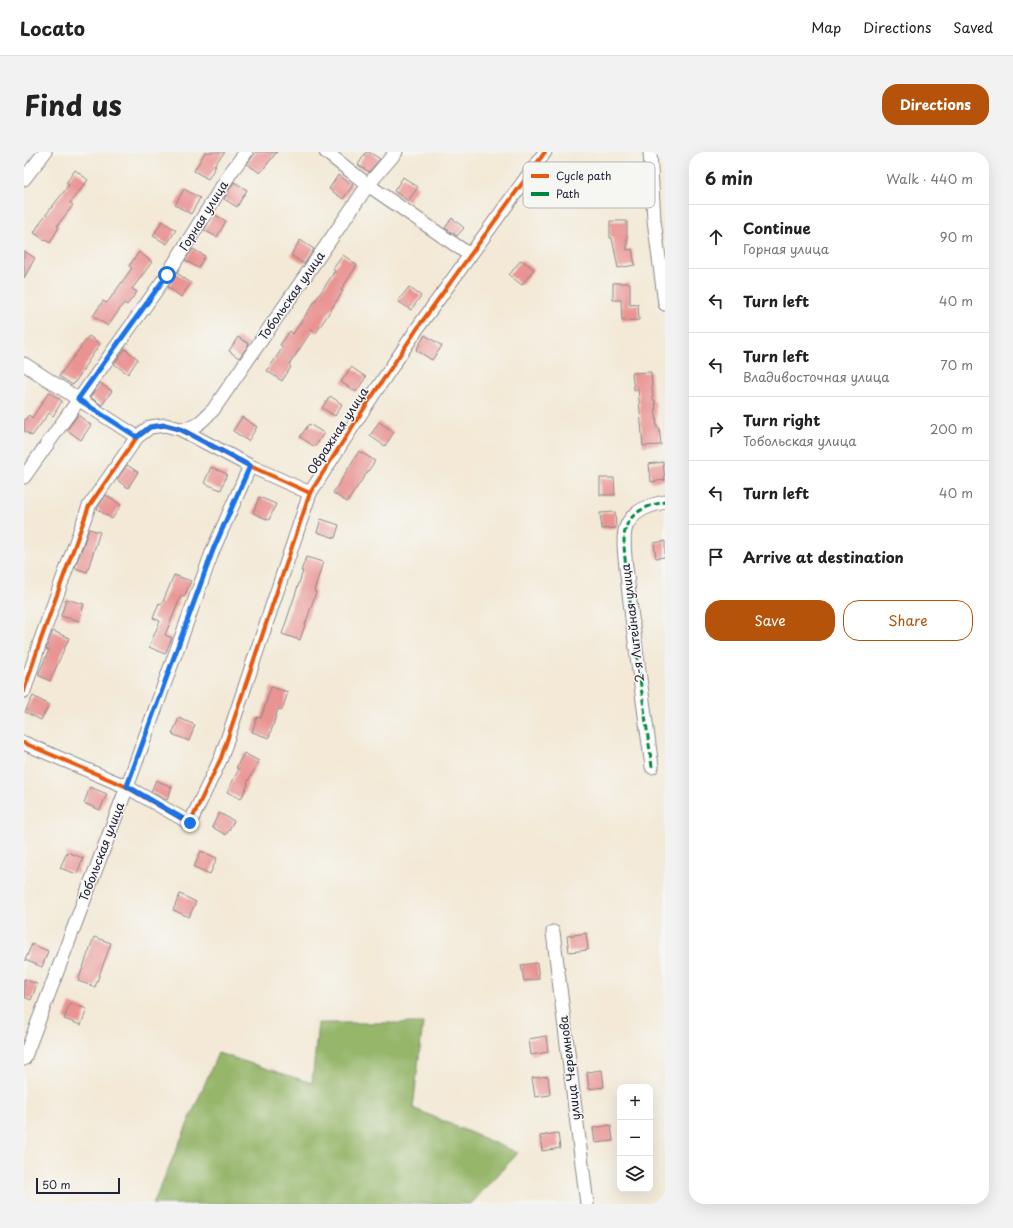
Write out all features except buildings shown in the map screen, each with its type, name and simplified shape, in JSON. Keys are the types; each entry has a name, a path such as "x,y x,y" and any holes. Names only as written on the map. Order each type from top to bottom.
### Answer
{"street":[{"path":"24,179 29,164 45,152"},
{"name":"Горная улица","path":"24,477 167,275 246,152"},
{"path":"326,152 368,184 470,255"},
{"name":"Тобольская улица","path":"180,429 191,428 199,424 213,410 368,184 396,152"},
{"name":"Овражная улица","path":"538,162 545,152"},
{"path":"650,152 651,162"},
{"name":"Овражная улица","path":"127,786 190,823 221,758 310,493 400,354 523,182"},
{"path":"653,208 664,284 665,304"},
{"path":"24,364 137,437"},
{"path":"24,690 89,506 137,437 150,427 165,425 180,429 250,466 310,493"},
{"name":"Тобольская улица","path":"24,1058 127,786 213,550 250,466"},
{"name":"2-я Литейная улица","path":"652,767 631,608 624,540 625,528 629,520 638,511 665,502"},
{"path":"24,743 127,786"},
{"name":"улица Черемнова","path":"553,932 587,1204"}],"green space":[{"path":"318,1023 423,1023 413,1108 518,1153 471,1204 153,1204 218,1053 312,1083"}],"marked path":[{"path":"652,767 631,608 624,540 626,527 632,517 647,507 665,502"}],"cycle path":[{"path":"538,162 545,152"},
{"path":"24,743 127,787 190,823 221,758 310,493 421,323 523,182"},
{"path":"24,691 89,506 137,437 150,427 165,425 180,429 250,466 310,493"}],"route":[{"path":"167,275 78,399 137,437 150,427 165,425 180,429 250,466 213,550 127,786 190,823"}]}
